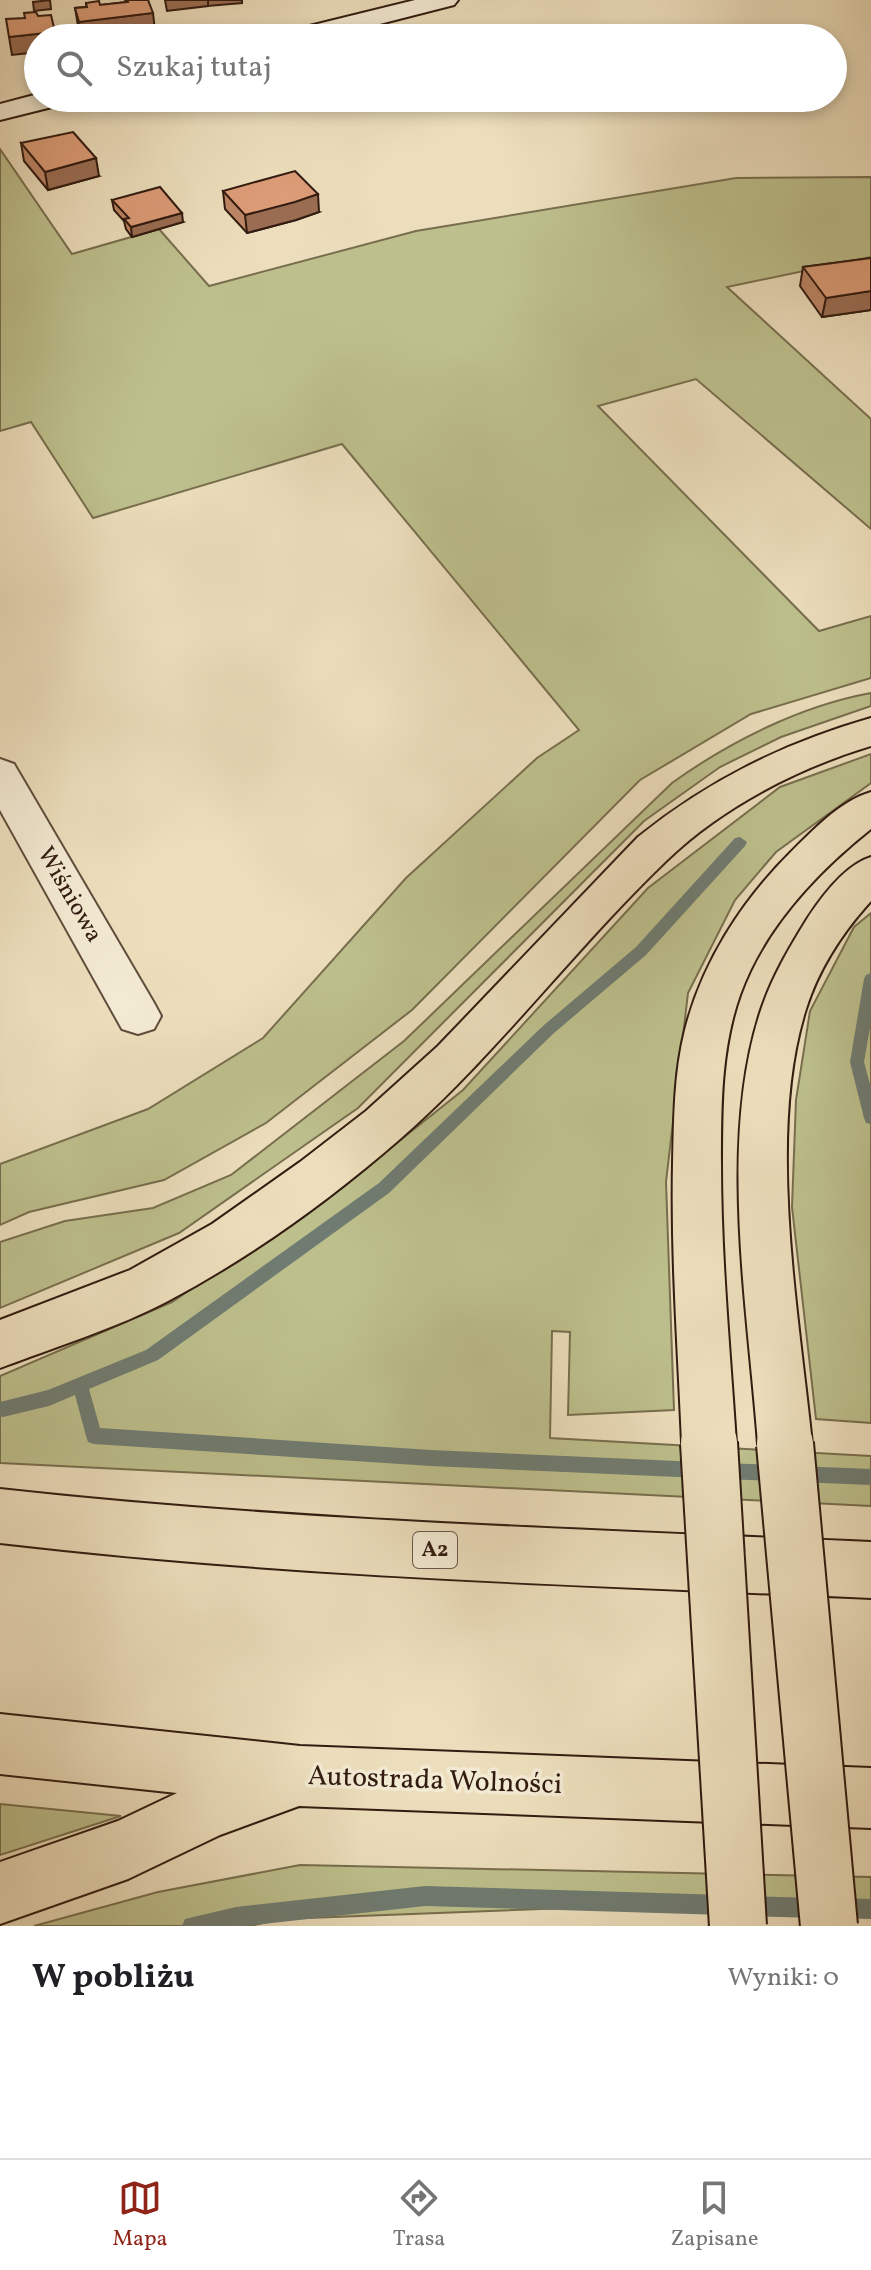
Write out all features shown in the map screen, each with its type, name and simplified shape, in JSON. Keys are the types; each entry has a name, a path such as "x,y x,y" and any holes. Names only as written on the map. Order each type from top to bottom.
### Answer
{"highway":[{"path":"0,1344 148,1286 229,1240 383,1125 454,1059 653,848 688,818 794,757 871,732"},
{"path":"738,1926 696,1188 698,1106 707,1027 727,974 750,929 812,854 871,807"},
{"path":"829,1926 762,1188 763,1105 778,1029 801,968 826,923 871,873"},
{"name":"A2","path":"0,1516 149,1533 441,1551 871,1570"},
{"name":"Autostrada Wolności","path":"0,1744 300,1776 871,1798"},
{"path":"0,1893 128,1848 207,1810 300,1776"}],"main road":[{"path":"350,24 445,0"},
{"path":"0,112 24,106"},
{"name":"Wiśniowa","path":"0,774 138,1016"}],"green space":[{"path":"0,149 72,254 159,229 209,286 416,231 736,178 871,177 871,257 727,287 871,419 871,529 696,379 598,406 819,631 871,616 871,678 751,714 640,780 412,1010 266,1123 164,1180 29,1212 0,1225 0,1164 148,1109 263,1038 406,878 537,758 579,730 342,444 93,518 31,422 0,431"},
{"path":"871,693 871,706 781,737 720,767 644,821 358,1108 179,1233 0,1308 0,1242 65,1221 153,1208 231,1175 404,1041 672,783 717,753 792,716"},
{"path":"871,754 871,783 776,852 735,900 688,993 666,1182 674,1410 568,1415 570,1332 552,1331 550,1438 871,1456 871,1506 0,1463 0,1376 172,1302 343,1186 463,1090 648,888 780,787"},
{"path":"871,913 871,1423 816,1419 792,1207 796,1100 810,1011 854,927"},
{"path":"0,1804 121,1816 0,1855"},
{"path":"300,1865 871,1877 871,1908 675,1904 281,1919 250,1926 34,1926 158,1892"}],"building":[{"path":"148,0 153,13 79,22 75,8 99,1 100,5"},
{"path":"24,13 51,15 53,24 24,24 24,35 9,37 6,19 25,18"},
{"path":"73,132 96,158 45,172 21,143"},
{"path":"295,171 318,194 245,215 223,191"},
{"path":"160,187 182,213 131,227 124,219 129,218 112,200"},
{"path":"871,258 871,291 826,298 803,267"}],"waterway":[{"path":"80,1385 152,1355 384,1188 549,1029 641,951 740,842"},
{"path":"871,979 857,1062 871,1118"},
{"path":"3,1409 49,1398 80,1385"},
{"path":"80,1385 94,1436 431,1458 700,1470"},
{"path":"721,1471 776,1473"},
{"path":"797,1474 871,1477"},
{"path":"192,1926 236,1917 425,1896 725,1905"},
{"path":"746,1906 817,1908"},
{"path":"838,1908 871,1909"}]}
